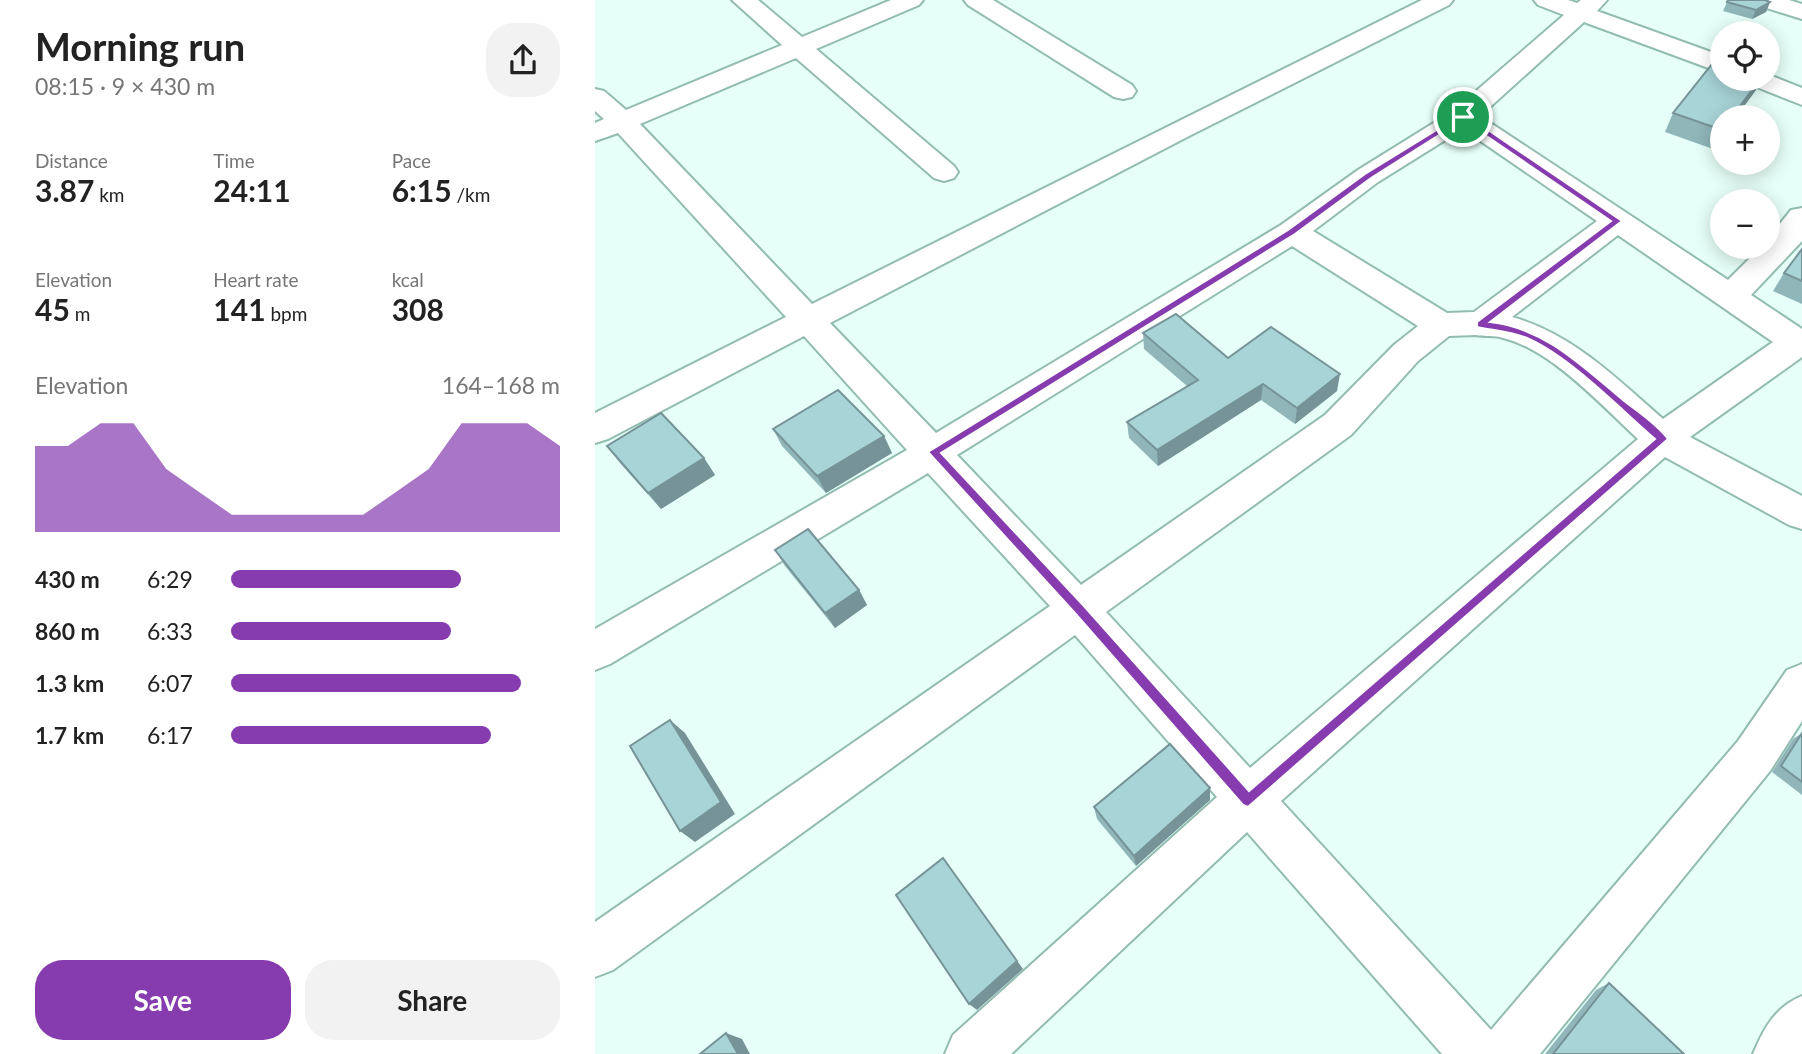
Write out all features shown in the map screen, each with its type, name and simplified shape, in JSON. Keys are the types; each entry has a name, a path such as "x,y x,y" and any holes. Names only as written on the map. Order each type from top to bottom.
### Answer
{"street":[{"path":"744,0 944,173"},
{"path":"595,134 911,0"},
{"path":"976,0 1123,91"},
{"path":"595,429 1441,0"},
{"path":"1546,0 1588,6 1710,60"},
{"path":"1765,0 1802,12"},
{"path":"595,651 933,452 1291,232 1368,176 1463,117 1588,6"},
{"path":"1780,88 1802,97"},
{"path":"595,97 623,122 1078,609 1476,1054"},
{"path":"972,1054 1248,800 1663,439 1799,344 1463,117"},
{"path":"1480,325 1617,221"},
{"path":"1731,297 1799,228"},
{"path":"1291,232 1441,325 1509,328 1534,337 1559,352 1663,439 1802,514"},
{"path":"595,953 1338,425 1406,353 1441,325"},
{"path":"1506,1054 1754,756 1802,684"},
{"path":"1780,1054 1802,1022"}],"building":[{"path":"1727,2 1770,2 1756,10"},
{"path":"1710,67 1710,91 1751,91 1741,105 1710,105 1710,126 1673,113"},
{"path":"1802,249 1802,281 1784,273"},
{"path":"1176,314 1228,358 1271,327 1340,374 1297,408 1263,384 1157,450 1127,422 1198,380 1143,333"},
{"path":"838,390 884,436 817,476 773,429"},
{"path":"661,413 704,458 648,493 607,446"},
{"path":"808,529 859,590 825,613 775,550"},
{"path":"670,720 721,802 680,831 630,746"},
{"path":"1802,733 1802,782 1781,766"},
{"path":"1170,744 1210,788 1134,856 1094,807"},
{"path":"943,858 1017,961 969,1004 896,895"},
{"path":"1609,983 1684,1054 1553,1054"},
{"path":"726,1033 738,1054 700,1054"}],"route":[{"path":"1463,117 1617,221 1480,325 1509,328 1534,337 1559,352 1663,439 1248,800 1078,609 933,452 1291,232 1368,176 1463,117"}]}
